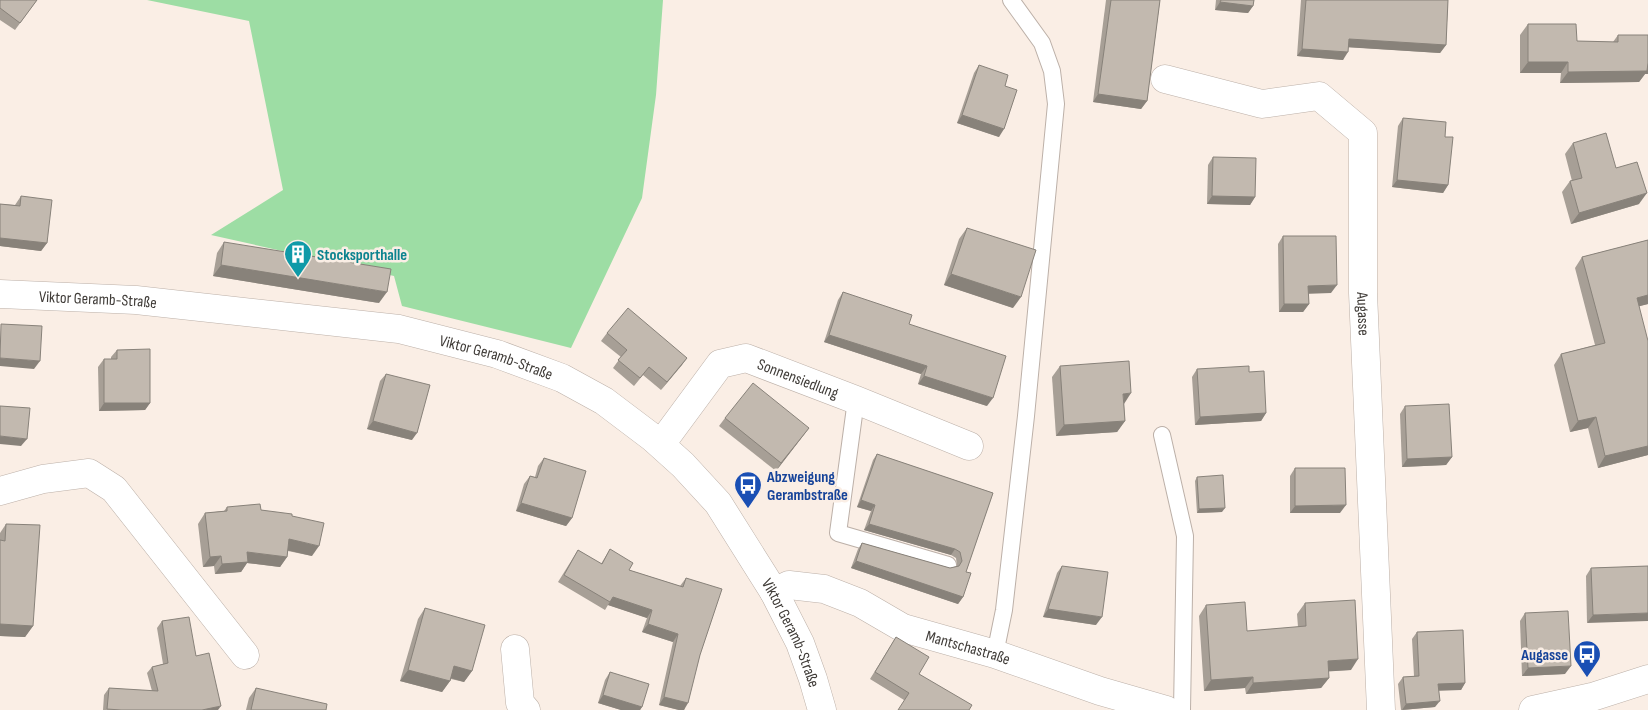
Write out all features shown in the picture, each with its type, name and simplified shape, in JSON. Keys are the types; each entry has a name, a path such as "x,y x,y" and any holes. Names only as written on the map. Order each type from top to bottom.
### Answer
{"street":[{"name":"Augasse","path":"1165,78 1262,104 1319,96 1363,133 1364,293 1381,710"},
{"name":"Viktor Geramb-Straße","path":"0,294 136,300 399,329 497,354 562,378 604,401 661,444 718,503 774,592 800,643 822,710"},
{"name":"Sonnensiedlung","path":"661,444 720,364 746,358 969,446"},
{"path":"0,491 43,479 89,473 114,488 245,655"},
{"name":"Mantschastraße","path":"774,592 788,585 824,589 860,603 903,628 995,654 1100,691 1166,710"},
{"path":"515,649 520,703 526,710"},
{"path":"1533,710 1592,697 1648,679"}],"lane":[{"path":"995,654 1004,610 1024,435 1056,104 1052,71 1042,44 1011,0"},
{"path":"856,400 838,533 948,565"},
{"path":"1162,435 1185,536 1182,710"}],"green space":[{"path":"147,0 663,0 656,95 642,198 571,348 402,306 394,276 211,235 283,190 249,21"}],"building":[{"path":"0,0 37,0 20,23 0,8"},
{"path":"1111,0 1160,0 1147,101 1098,94"},
{"path":"1221,0 1254,0 1253,6 1220,2"},
{"path":"1306,0 1448,0 1446,45 1349,39 1348,52 1302,49"},
{"path":"1528,24 1576,24 1577,41 1618,42 1618,35 1648,35 1647,71 1568,72 1568,62 1528,62"},
{"path":"979,65 1008,75 1005,86 1017,90 1004,129 962,115"},
{"path":"1403,118 1446,122 1445,137 1453,137 1448,185 1397,180"},
{"path":"1606,133 1616,168 1637,162 1647,193 1579,213 1570,181 1582,178 1573,143"},
{"path":"1213,157 1256,158 1255,197 1212,196"},
{"path":"21,196 52,200 47,243 0,238 0,204 20,206"},
{"path":"967,228 1036,250 1021,297 951,274"},
{"path":"1283,236 1336,236 1337,285 1308,286 1309,304 1284,304"},
{"path":"1648,240 1648,295 1637,298 1648,341 1648,446 1605,456 1596,417 1578,421 1561,354 1605,343 1582,257"},
{"path":"224,242 391,269 387,292 221,265"},
{"path":"843,292 912,315 909,324 1006,356 993,398 924,376 927,366 829,335"},
{"path":"628,308 687,358 667,382 649,367 640,378 618,360 627,350 607,333"},
{"path":"1,324 42,326 40,361 0,358"},
{"path":"150,349 150,403 104,403 104,359 117,359 117,350"},
{"path":"1129,361 1131,393 1123,394 1125,421 1064,425 1060,366"},
{"path":"1249,366 1249,372 1264,371 1266,413 1200,417 1197,369"},
{"path":"386,374 430,385 417,433 373,421"},
{"path":"753,383 809,428 781,463 725,418"},
{"path":"1449,404 1452,457 1407,459 1405,406"},
{"path":"0,406 30,408 27,439 0,436"},
{"path":"877,454 993,493 966,572 971,573 963,597 856,561 862,543 950,568 959,566 962,561 960,552 955,549 869,524 875,505 861,500"},
{"path":"544,458 586,471 572,518 521,503 530,476 537,478"},
{"path":"1295,468 1345,468 1346,505 1295,506"},
{"path":"1223,475 1225,508 1199,509 1197,477"},
{"path":"260,504 261,510 292,514 292,516 324,523 319,546 289,539 287,557 247,552 248,562 222,564 221,556 210,557 205,513 227,511 227,507"},
{"path":"6,524 40,525 33,626 0,624 0,540 5,541"},
{"path":"610,549 633,563 629,570 683,587 686,578 722,589 700,655 688,703 664,697 678,634 648,624 652,610 613,597 610,602 564,575 578,550 602,564"},
{"path":"1062,566 1108,572 1102,617 1048,609"},
{"path":"1648,566 1648,613 1593,615 1591,568"},
{"path":"1355,600 1358,659 1328,661 1329,678 1253,683 1253,677 1211,680 1206,605 1245,602 1247,631 1306,626 1305,603"},
{"path":"425,608 485,625 472,671 454,666 450,681 408,670"},
{"path":"1568,611 1571,666 1528,668 1525,613"},
{"path":"189,617 196,656 209,653 221,706 202,710 107,709 109,688 158,691 152,667 168,663 162,621"},
{"path":"1463,630 1465,683 1438,684 1440,701 1406,704 1403,677 1419,676 1417,632"},
{"path":"896,637 929,657 919,674 972,705 969,710 898,710 909,693 875,672"},
{"path":"610,672 649,684 642,707 603,695"},
{"path":"256,688 327,704 326,710 251,710"}],"place":[{"name":"Stocksporthalle","path":"298,278"},
{"name":"Abzweigung Gerambstraße","path":"748,509"},
{"name":"Augasse","path":"1587,678"}]}
